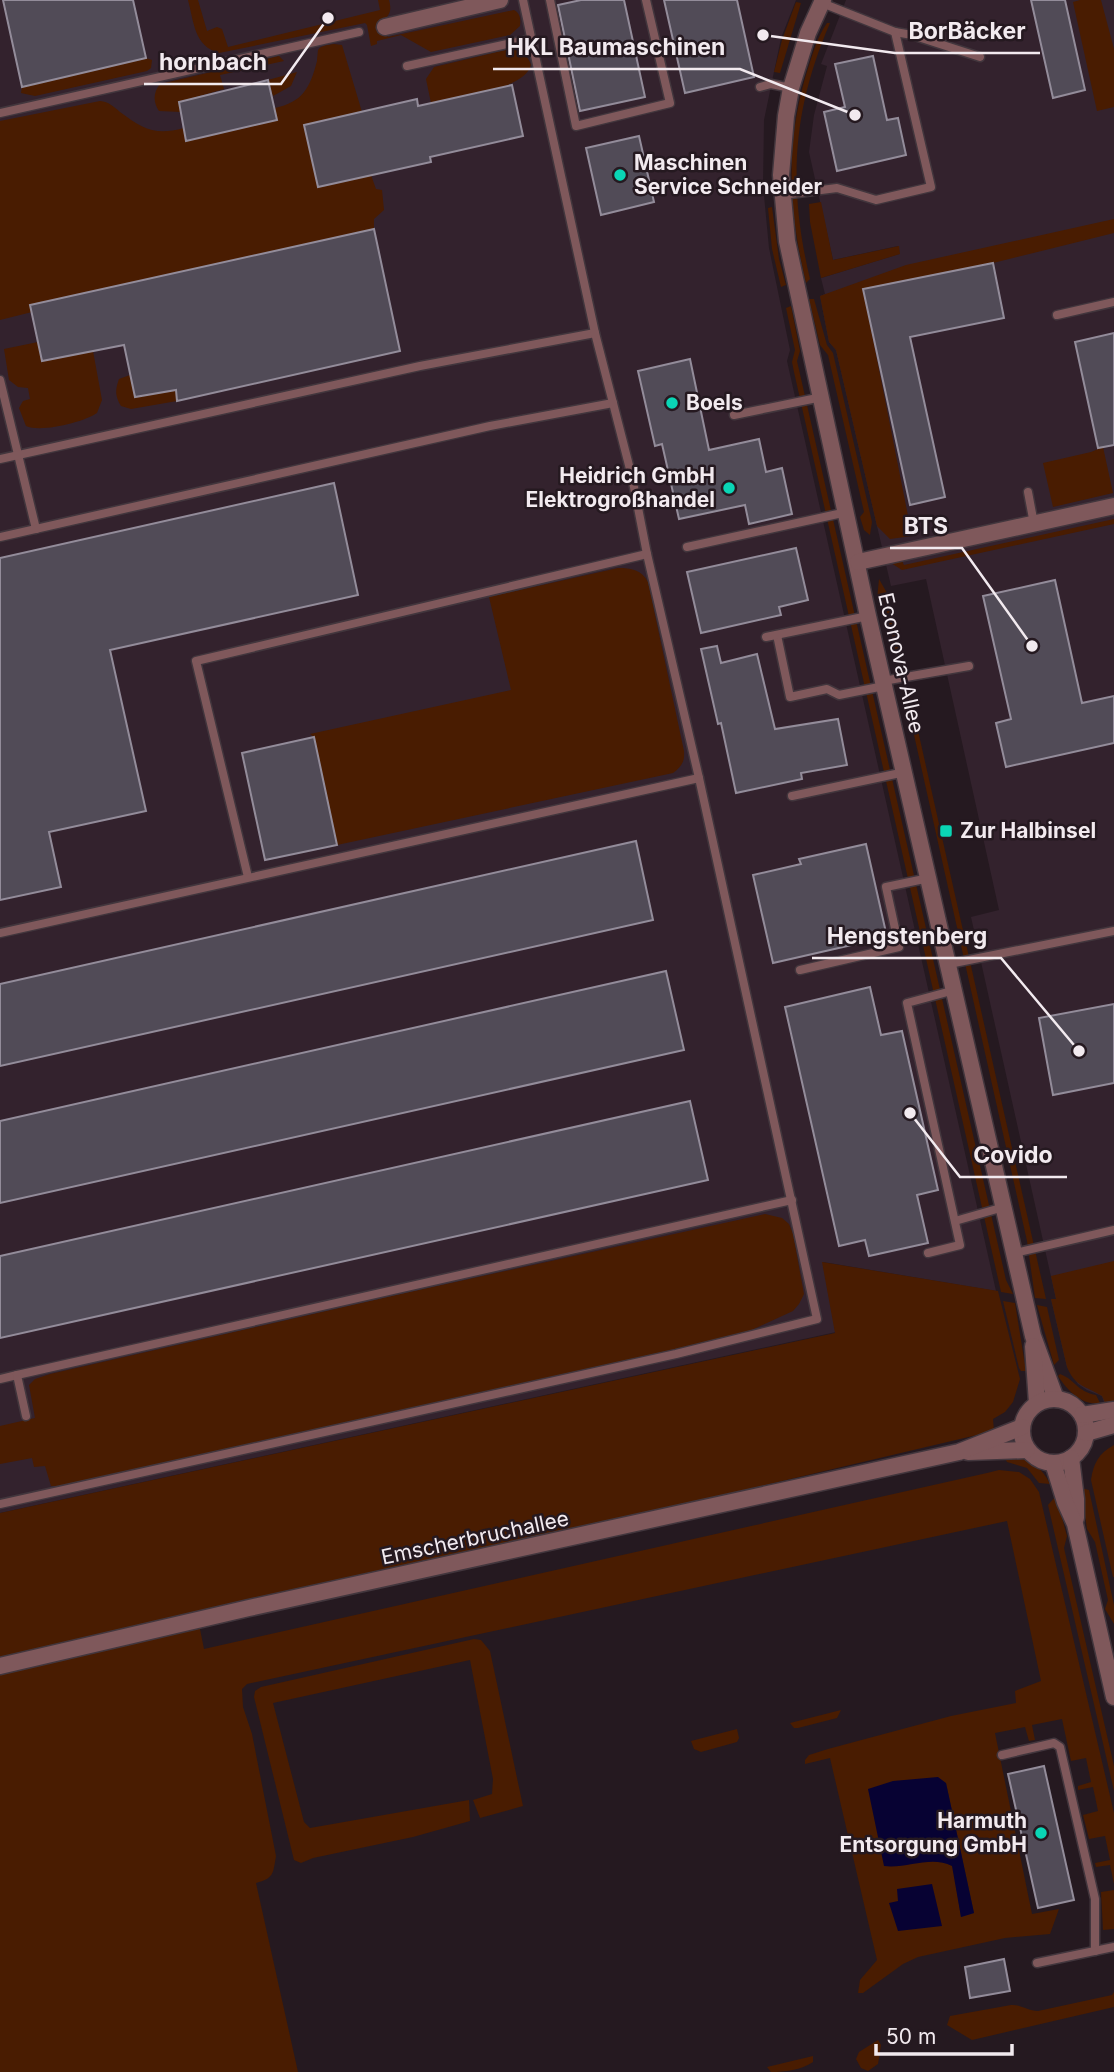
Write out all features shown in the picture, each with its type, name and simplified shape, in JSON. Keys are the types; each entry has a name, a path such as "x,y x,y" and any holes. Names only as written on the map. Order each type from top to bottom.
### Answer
{"street":[{"path":"385,27 500,0"},
{"name":"Econova-Allee","path":"823,2 808,33 791,88 783,144 782,195 787,241 868,616 1033,1336 1056,1399"},
{"path":"858,562 1114,506"},
{"name":"Econova-Allee","path":"1033,1336 1037,1403"},
{"path":"1056,1399 1074,1406 1082,1415 1086,1433 1079,1451 1071,1458 1053,1463 1042,1461 1027,1450 1022,1427 1030,1409 1037,1403 1056,1399"},
{"path":"1082,1415 1114,1410"},
{"path":"1086,1433 1114,1425"},
{"name":"Emscherbruchallee","path":"0,1666 249,1608 959,1452 1022,1427"},
{"name":"Emscherbruchallee","path":"959,1452 1027,1450"},
{"path":"1071,1458 1076,1499 1075,1524"},
{"path":"1053,1463 1065,1503 1075,1524 1114,1697"}],"lane":[{"path":"0,1504 676,1354 817,1319 632,477 595,333 523,0"},
{"path":"550,0 576,126 670,103 646,0"},
{"path":"823,2 895,32 980,57"},
{"path":"0,113 359,32"},
{"path":"782,195 838,188 876,200 931,187 895,32"},
{"path":"407,66 530,38"},
{"path":"760,87 771,84 791,88"},
{"path":"1057,315 1114,302"},
{"path":"0,459 420,366 595,333"},
{"path":"0,380 36,529"},
{"path":"734,415 822,397"},
{"path":"0,537 490,426 613,402"},
{"path":"1028,492 1034,524"},
{"path":"687,547 847,512"},
{"path":"248,877 196,661 647,554"},
{"path":"766,638 868,616"},
{"path":"777,635 790,697 827,689 839,695 969,666"},
{"path":"792,796 905,772"},
{"path":"0,933 699,778"},
{"path":"800,970 899,947 886,887 929,878"},
{"path":"949,964 1114,931"},
{"path":"928,1253 960,1245 907,1003 955,990"},
{"path":"0,1379 792,1200"},
{"path":"955,1221 1004,1207"},
{"path":"1015,1253 1114,1230"},
{"path":"17,1375 26,1416"},
{"path":"1002,1755 1054,1743 1060,1747 1096,1899 1095,1951"},
{"path":"1037,1963 1114,1947"}],"shaded area":[{"path":"0,0 796,0 781,38 764,120 763,185 769,248 790,350 787,361 996,1291 823,1262 836,1332 0,1513"},
{"path":"188,0 198,0 207,31 217,27 222,29 228,47 380,10 378,0 389,0 390,11 383,26 388,37 514,10 519,15 520,26 510,35 431,52 401,35 377,41 377,44 371,46 365,23 219,53 204,45 200,39"},
{"path":"846,0 1114,0 1114,1433 1102,1396 1078,1384 1067,1367 1051,1299 1056,1299 971,917 999,910 926,579 891,586 836,350 829,342 820,296 825,294 821,278 899,254 898,246 833,260 809,152 814,115 827,66 821,64"},
{"path":"1101,0 1114,49 1114,107 1097,111 1073,2"},
{"path":"796,2 801,3 780,73 774,72 782,40"},
{"path":"827,23 830,23 808,87 798,149 799,212 810,279 806,283 793,205 794,130 805,78 817,42"},
{"path":"334,44 342,45 362,112 304,125 318,187 371,175 376,189 382,190 384,210 374,219 374,229 31,305 32,312 0,320 0,121 100,101 150,129 165,131 184,128 187,141 277,120 275,108 292,102 308,87 318,50"},
{"path":"510,49 523,53 531,65 526,74 516,81 487,92 431,103 426,79 434,67"},
{"path":"279,56 284,61 220,75 224,89 179,102 181,112 159,111 156,104 155,94 160,84"},
{"path":"146,58 152,60 151,68 147,71 35,96 21,93 22,87"},
{"path":"297,72 291,86 273,96 268,80"},
{"path":"821,202 833,260 899,246 900,254 821,278 809,204"},
{"path":"772,207 779,259 786,285 781,287 772,249 768,208"},
{"path":"1114,219 1114,233 993,263 863,289 912,536 890,539 877,526 836,350 829,342 820,296 906,265"},
{"path":"809,299 814,299 827,345 833,353 872,522 870,535 864,530 860,517 864,512 828,355 820,345"},
{"path":"791,306 800,351 797,361 1006,1280 1013,1294 1001,1292 794,372 792,362 795,350 786,308"},
{"path":"38,342 93,351 102,400 97,413 62,426 26,426 19,408 23,401 30,399 28,388 18,387 9,380 4,349"},
{"path":"130,375 136,397 176,390 177,401 131,409 121,406 116,390 119,379"},
{"path":"1103,447 1113,493 1053,507 1043,463"},
{"path":"1114,519 1114,524 902,570 891,563 901,559 904,565"},
{"path":"618,568 636,570 648,582 684,751 683,761 678,769 673,773 337,845 314,737 310,734 511,690 489,597"},
{"path":"879,579 887,593 1046,1299 1035,1298 1027,1241 885,605 877,600"},
{"path":"765,1214 782,1218 789,1224 804,1294 793,1311 743,1334 62,1486 51,1486 45,1466 34,1467 32,1458 0,1464 0,1426 35,1418 29,1385 35,1379 50,1374"},
{"path":"1114,1261 1114,1403 1106,1405 1102,1396 1077,1382 1067,1367 1051,1299 1056,1299 1051,1276"},
{"path":"822,1262 998,1291 1020,1379 1013,1402 1005,1412 993,1419 994,1431 198,1619 204,1649 999,1470 1019,1472 1030,1479 1039,1492 1114,1813 1114,1884 1110,1865 1096,1867 1095,1863 1110,1860 1105,1836 1089,1839 1083,1815 1098,1811 1093,1787 1078,1790 1078,1786 1091,1782 1086,1758 1071,1761 1062,1719 1032,1725 1035,1740 1029,1741 1025,1727 995,1733 1032,1914 1059,1909 1050,1934 1005,1938 918,1957 903,1964 863,1993 858,1993 860,1980 877,1960 830,1758 805,1764 805,1760 809,1755 828,1749 951,1716 1016,1703 1015,1691 1041,1681 1007,1521 247,1684 242,1689 243,1707 252,1734 276,1856 272,1874 256,1883 298,2072 0,2072 0,1513 835,1333","holes":["946,1783 974,1913 961,1917 953,1866 940,1860"]},
{"path":"1003,1301 1015,1303 1026,1371 1019,1368"},
{"path":"1037,1305 1047,1307 1059,1360 1054,1365"},
{"path":"1060,1374 1084,1391 1096,1395 1100,1403 1087,1402 1076,1396 1058,1376"},
{"path":"1114,1445 1113,1577 1091,1480 1098,1460"},
{"path":"1004,1456 1032,1463 1050,1484 1039,1483 1027,1468 1007,1462"},
{"path":"1081,1488 1089,1490 1114,1605 1114,1624 1105,1609 1108,1600 1095,1542 1087,1529"},
{"path":"1056,1496 1067,1536 1064,1548 1114,1766 1114,1791 1048,1505"},
{"path":"474,1639 481,1640 490,1651 523,1806 480,1818 473,1800 492,1794 493,1779 470,1660 273,1703 304,1822 310,1828 469,1800 470,1821 301,1863 294,1860 254,1697 255,1691 261,1687"},
{"path":"841,1710 837,1718 798,1728 794,1728 790,1723"},
{"path":"737,1729 737,1742 701,1752 694,1749 691,1741"},
{"path":"938,1777 946,1783 974,1913 961,1917 952,1866 927,1862 884,1866 868,1789 893,1781"},
{"path":"932,1884 942,1926 898,1931 889,1903 898,1901 897,1889"},
{"path":"1114,1890 1114,1929 1103,1930 1101,1892"},
{"path":"1114,1992 1114,2007 972,2040 947,2025 950,2016 1011,2005 1038,2011 1112,1995"},
{"path":"878,2040 881,2045 878,2064 868,2071 861,2068 856,2059 859,2052"},
{"path":"813,2056 813,2062 793,2070 771,2072 767,2067"}],"building":[{"path":"3,0 133,0 146,58 22,87"},
{"path":"581,0 624,0 645,97 580,111 558,5"},
{"path":"664,0 737,0 754,77 685,93"},
{"path":"1031,0 1065,0 1085,90 1053,98"},
{"path":"873,56 887,120 898,118 906,155 837,171 824,112 845,107 835,64"},
{"path":"268,80 277,120 186,141 179,102"},
{"path":"512,85 523,136 430,157 431,162 318,187 304,125 417,99 418,106"},
{"name":"Maschinen Service Schneider","path":"639,136 654,202 601,215 586,148"},
{"path":"374,229 400,351 177,401 176,390 135,397 124,345 42,361 30,305"},
{"path":"993,263 1004,318 910,337 945,497 910,505 863,289"},
{"path":"1114,333 1114,445 1098,448 1075,342"},
{"name":"Heidrich GmbH Elektrogroßhandel","path":"690,359 709,450 759,439 766,472 782,468 792,514 749,524 745,505 679,519 662,444 655,446 638,371"},
{"path":"334,483 358,595 110,650 146,811 49,832 61,887 0,900 0,558"},
{"path":"796,548 808,600 779,607 781,615 701,633 687,572"},
{"path":"1055,580 1082,703 1114,696 1114,743 1006,767 996,723 1011,719 983,596"},
{"path":"717,646 721,663 757,654 775,729 838,719 847,765 801,773 802,779 736,793 701,649"},
{"path":"314,737 337,845 265,860 242,753"},
{"path":"636,841 653,920 0,1066 0,984"},
{"path":"866,844 887,937 773,963 753,875 801,864 799,859"},
{"path":"666,971 684,1050 0,1203 0,1121"},
{"path":"870,987 881,1035 902,1031 938,1190 917,1195 928,1243 869,1256 865,1240 839,1246 785,1007"},
{"path":"1114,1004 1114,1083 1053,1095 1039,1018"},
{"path":"690,1101 708,1180 0,1338 0,1256"},
{"name":"Harmuth Entsorgung GmbH","path":"1044,1766 1074,1900 1038,1908 1008,1774"},
{"path":"1004,1959 1010,1991 970,1998 965,1967"}],"place":[{"name":"hornbach","path":"328,18"},
{"name":"BorBäcker","path":"763,35"},
{"name":"HKL Baumaschinen","path":"855,115"},
{"name":"Maschinen Service Schneider","path":"620,175"},
{"name":"Boels","path":"672,403"},
{"name":"Heidrich GmbH Elektrogroßhandel","path":"729,488"},
{"name":"BTS","path":"1032,646"},
{"name":"Zur Halbinsel","path":"946,831"},
{"name":"Hengstenberg","path":"1079,1051"},
{"name":"Covido","path":"910,1113"},
{"name":"Harmuth Entsorgung GmbH","path":"1041,1833"}]}
